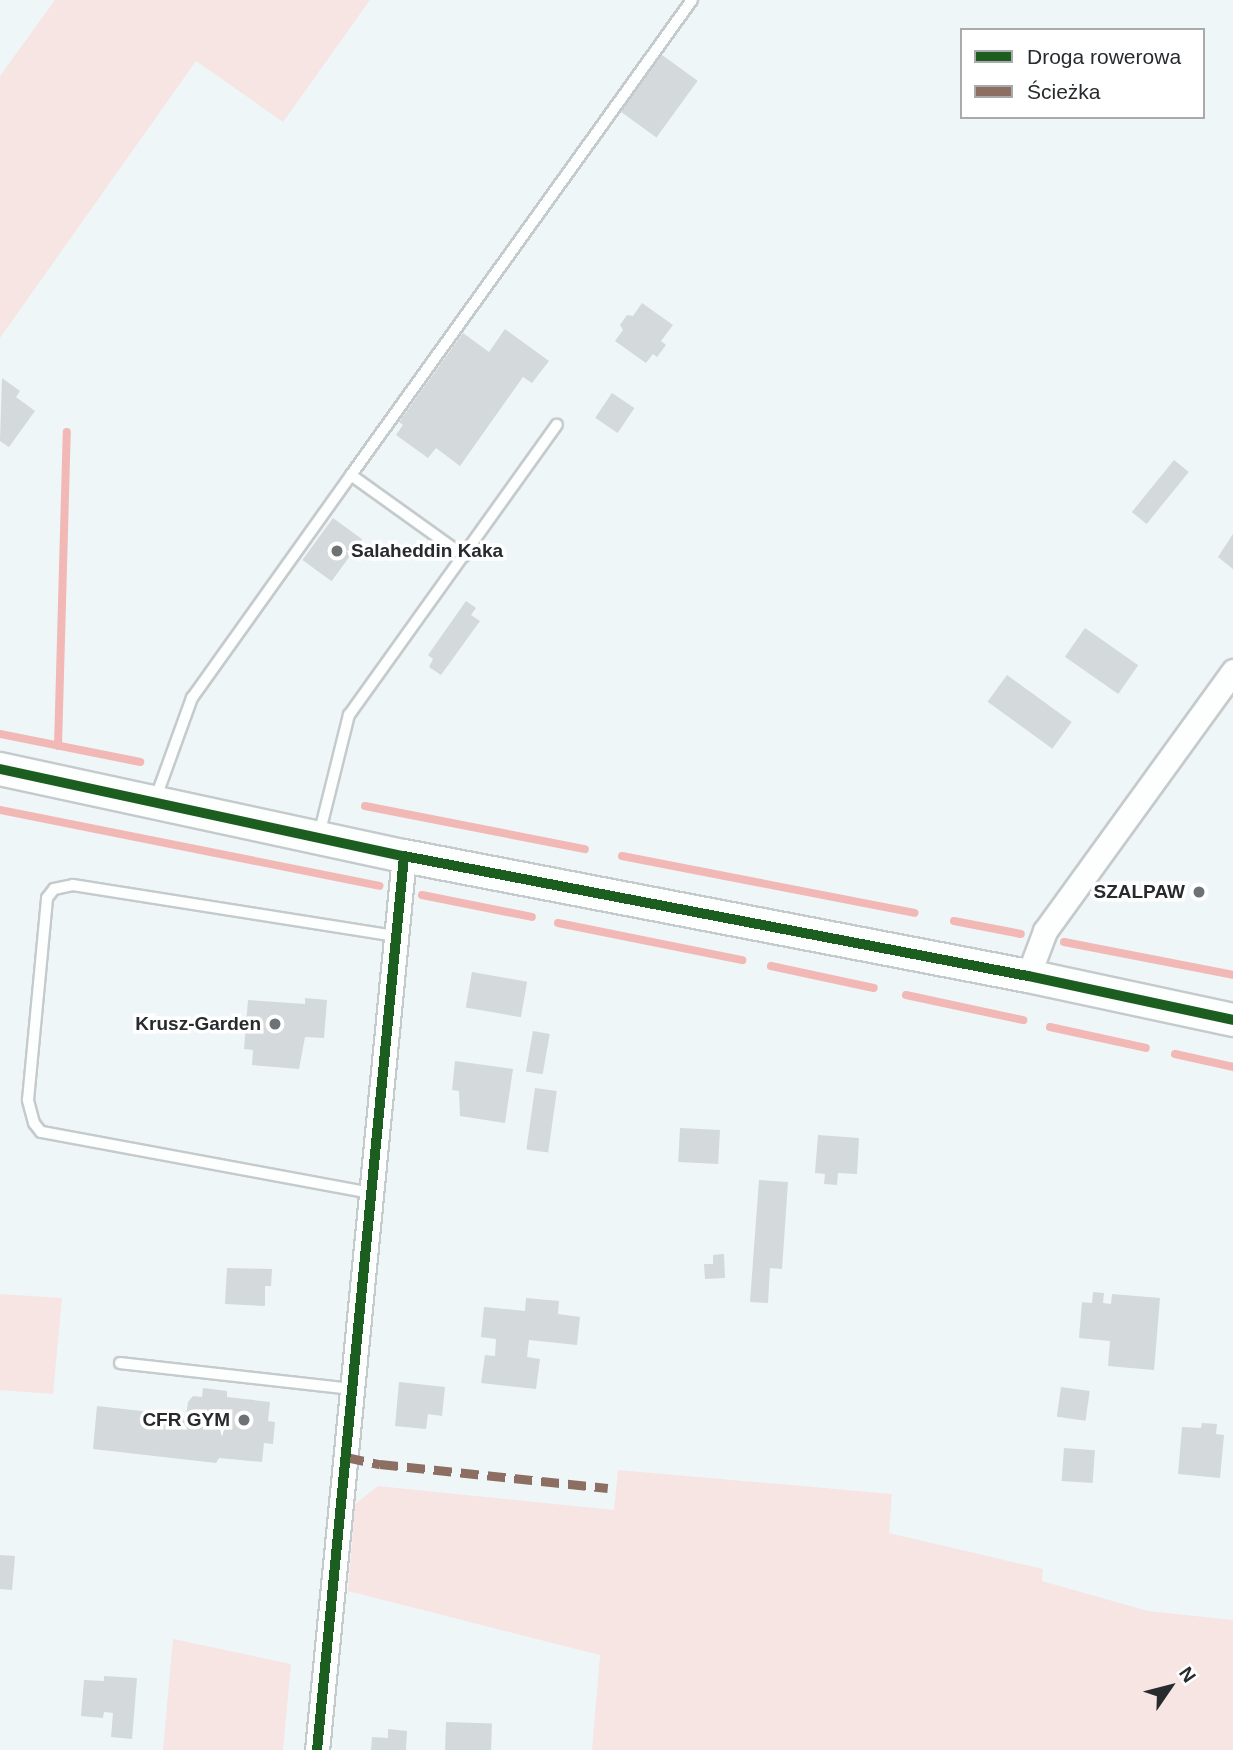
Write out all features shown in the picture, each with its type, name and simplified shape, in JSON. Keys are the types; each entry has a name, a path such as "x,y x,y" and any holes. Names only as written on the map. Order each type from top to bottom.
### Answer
{"street":[{"path":"1028,976 1045,931 1233,671"},
{"path":"0,769 404,856 1028,976 1233,1020"},
{"path":"317,1750 404,856"}],"lane":[{"path":"155,802 174,741 192,698 692,0"},
{"path":"318,837 349,715 557,425"},
{"path":"351,475 464,556"},
{"path":"371,1193 41,1132 34,1123 28,1100 47,898 54,889 73,885 396,936"},
{"path":"120,1363 352,1389"}],"shaded area":[{"path":"55,0 370,0 283,122 196,61 0,338 0,76"},
{"path":"0,1294 62,1298 53,1394 0,1390"},
{"path":"618,1470 892,1494 889,1533 1043,1569 1042,1581 1148,1611 1233,1620 1233,1750 592,1750 600,1655 348,1591 355,1504 378,1486 614,1510"},
{"path":"173,1639 291,1664 283,1750 163,1750"}],"building":[{"path":"662,55 698,81 656,137 621,112"},
{"path":"642,303 673,325 661,341 666,345 657,357 653,354 646,363 615,341 623,330 620,325 627,315 633,316"},
{"path":"505,329 549,361 532,383 523,377 460,466 436,448 428,458 396,435 403,425 399,422 463,333 489,352"},
{"path":"2,378 20,391 16,397 35,411 9,447 0,441"},
{"path":"612,393 634,408 618,433 595,418"},
{"path":"1174,460 1189,472 1147,524 1132,512"},
{"path":"333,518 362,539 332,581 302,560"},
{"path":"1233,534 1233,569 1218,557"},
{"path":"466,601 476,608 471,615 480,621 441,675 429,667 433,659 428,655"},
{"path":"1085,628 1138,665 1118,694 1065,657"},
{"path":"1007,675 1072,722 1052,749 988,702"},
{"path":"472,972 527,982 521,1017 466,1007"},
{"path":"305,998 327,1000 324,1038 305,1037 299,1069 252,1065 253,1050 244,1049 248,1000 305,1004"},
{"path":"533,1031 550,1034 543,1074 526,1071"},
{"path":"455,1061 513,1069 505,1123 460,1116 459,1091 452,1090"},
{"path":"535,1088 557,1091 548,1152 526,1149"},
{"path":"680,1128 720,1130 718,1164 678,1162"},
{"path":"818,1135 859,1138 857,1174 838,1173 837,1185 824,1184 825,1174 815,1173"},
{"path":"759,1180 788,1182 782,1269 770,1268 768,1303 750,1302"},
{"path":"724,1254 725,1278 705,1279 704,1264 713,1264 713,1255"},
{"path":"227,1268 272,1269 271,1286 265,1286 265,1306 225,1304"},
{"path":"1093,1292 1104,1293 1103,1303 1111,1304 1112,1294 1160,1298 1154,1370 1108,1366 1110,1341 1079,1338 1082,1302 1092,1303"},
{"path":"526,1298 559,1301 558,1314 580,1317 577,1345 529,1340 527,1357 540,1359 536,1389 481,1383 485,1355 495,1356 496,1339 481,1337 484,1307 525,1311"},
{"path":"399,1382 445,1387 442,1416 428,1414 426,1429 395,1426"},
{"path":"1061,1387 1090,1391 1086,1421 1057,1417"},
{"path":"203,1388 227,1391 227,1397 270,1402 268,1421 275,1422 273,1444 264,1443 262,1462 219,1458 216,1463 93,1449 97,1406 186,1416 188,1402 193,1396 202,1397"},
{"path":"1202,1423 1217,1424 1216,1434 1224,1435 1220,1478 1178,1474 1182,1427 1201,1428"},
{"path":"1064,1448 1095,1450 1093,1483 1062,1481"},
{"path":"0,1555 15,1556 12,1590 0,1589"},
{"path":"104,1676 137,1678 132,1739 111,1737 113,1713 104,1712 103,1718 81,1716 84,1680 104,1681"},
{"path":"446,1722 492,1724 491,1750 445,1750"},
{"path":"388,1729 407,1731 406,1750 371,1750 372,1737 388,1738"}],"waterway":[{"path":"58,746 67,432"},
{"path":"0,734 140,762"},
{"path":"365,806 585,849"},
{"path":"0,810 379,886"},
{"path":"622,856 914,913"},
{"path":"422,895 532,917"},
{"path":"954,921 1021,934"},
{"path":"558,923 742,960"},
{"path":"1064,942 1233,975"},
{"path":"771,966 874,988"},
{"path":"906,995 1023,1020"},
{"path":"1050,1027 1146,1048"},
{"path":"1175,1054 1233,1067"}],"marked path":[{"path":"346,1457 380,1464 608,1488"}],"cycle path":[{"path":"0,769 404,856 1028,976 1233,1020"},
{"path":"317,1750 404,856"}],"place":[{"name":"Salaheddin Kaka","path":"337,551"},
{"name":"SZALPAW","path":"1199,892"},
{"name":"Krusz-Garden","path":"275,1024"},
{"name":"CFR GYM","path":"244,1420"}]}
